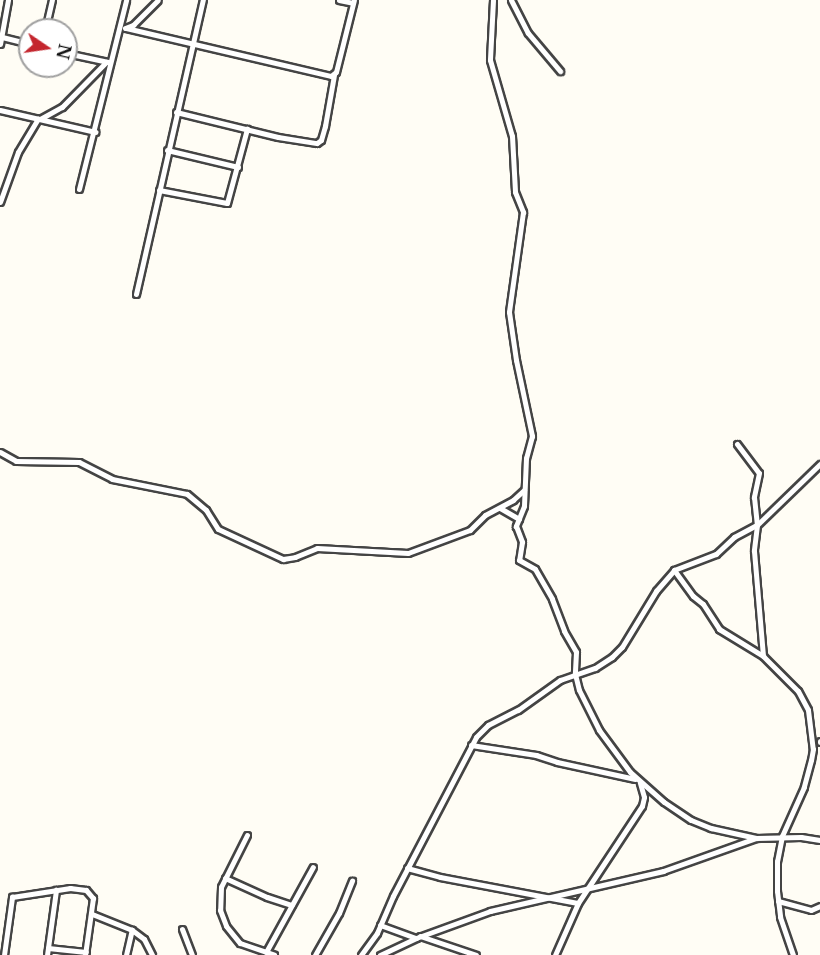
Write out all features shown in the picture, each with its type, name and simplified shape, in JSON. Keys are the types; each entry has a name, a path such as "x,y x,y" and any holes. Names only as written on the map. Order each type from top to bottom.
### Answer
{"street":[{"path":"8,0 1,40 18,42"},
{"path":"48,18 52,0"},
{"path":"79,189 95,132 109,62 123,28 126,0"},
{"path":"123,28 158,0"},
{"path":"136,294 203,0"},
{"path":"177,112 300,142 317,143 321,140 325,126 334,75 354,2 339,0"},
{"path":"493,0 490,60 512,136 515,192 523,212 509,312 516,360 532,436 526,458 524,509 516,528 522,542 519,560 535,569 555,604 564,631 576,652 575,674 579,690 599,730 638,780 664,802 699,824 756,838"},
{"path":"511,0 528,33 560,71"},
{"path":"123,28 334,75"},
{"path":"78,56 109,62"},
{"path":"0,202 18,152 39,119 62,106 109,62"},
{"path":"0,110 95,132"},
{"path":"159,190 227,203 247,129"},
{"path":"168,150 238,167"},
{"path":"737,444 759,473 754,497 757,525 754,551 763,656"},
{"path":"0,452 16,461 79,462 109,478 188,494 206,510 218,529 283,559 296,557 317,548 369,549 408,553 470,530 485,515 516,498 525,488"},
{"path":"361,955 380,925 471,744 488,725 518,710 538,694 575,674 601,665 622,647 656,591 674,570 716,554 734,537 757,525 775,511 820,464"},
{"path":"500,508 519,519"},
{"path":"674,570 693,596 703,604 719,629 763,656 802,697 808,710 813,749 804,786 782,836 777,861 778,901 783,931 793,955"},
{"path":"813,749 820,741"},
{"path":"471,744 536,755 638,780"},
{"path":"555,955 578,903 642,806 644,797 638,780"},
{"path":"247,836 225,878 219,898 220,910 226,926 240,943 274,955"},
{"path":"380,955 418,937 490,911 545,897 587,890 685,865 756,838 782,836 820,840"},
{"path":"266,952 313,867"},
{"path":"407,868 440,877 578,903"},
{"path":"225,878 267,897 292,905"},
{"path":"315,955 339,913 352,881"},
{"path":"47,955 56,890"},
{"path":"4,955 12,897 56,890 86,890 93,898 86,954 48,948"},
{"path":"778,901 811,910 820,906"},
{"path":"92,914 132,930 144,939 152,955"},
{"path":"380,925 418,937 452,952 476,955"},
{"path":"182,929 192,955"},
{"path":"126,955 132,930"}]}
